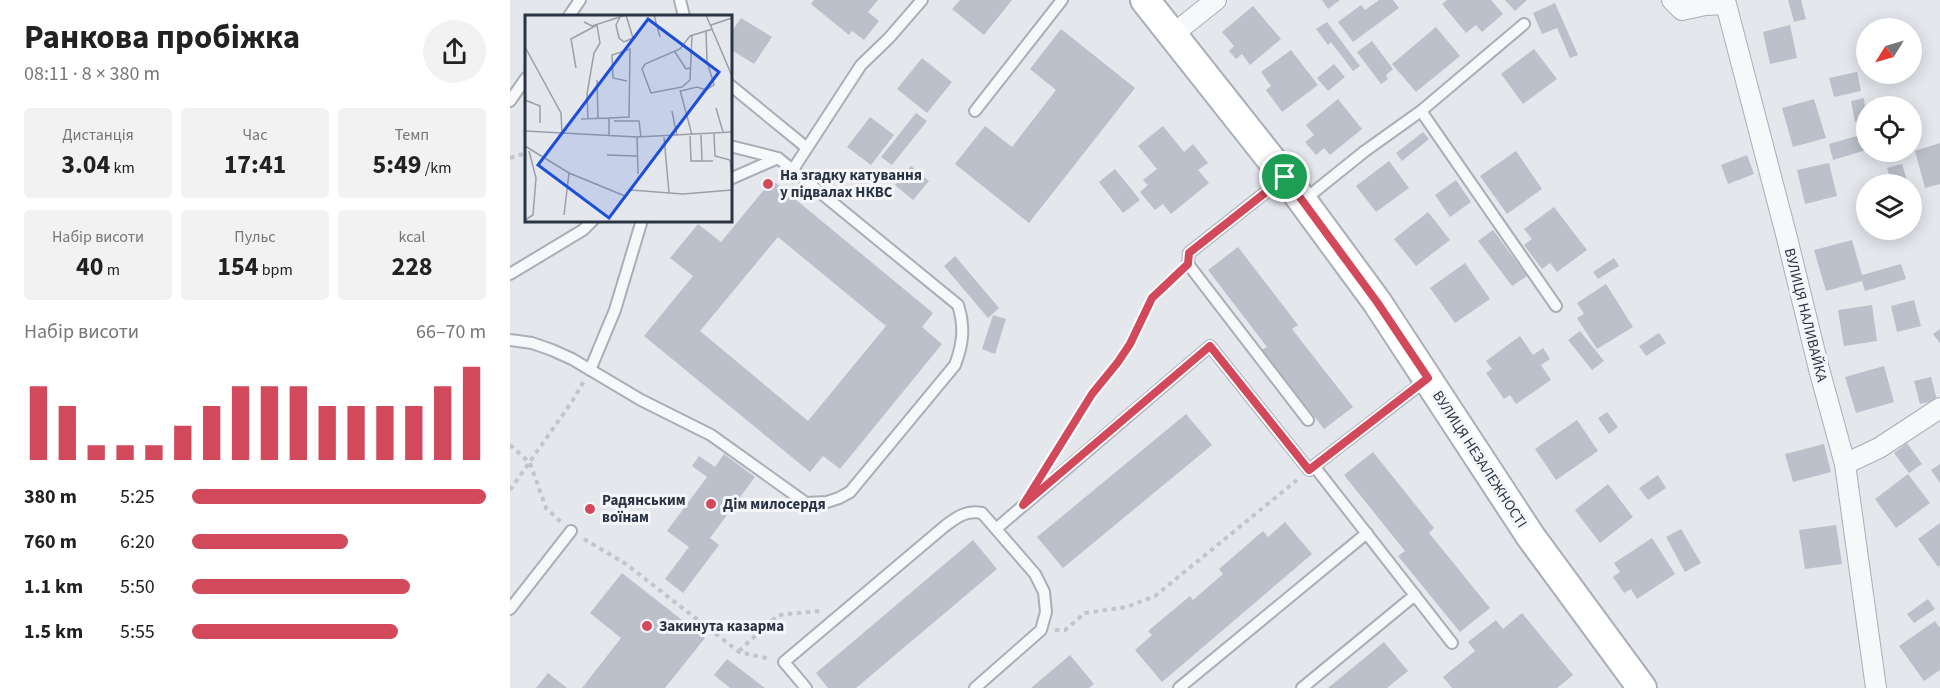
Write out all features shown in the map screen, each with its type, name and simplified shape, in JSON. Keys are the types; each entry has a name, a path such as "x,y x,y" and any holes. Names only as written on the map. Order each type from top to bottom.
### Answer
{"main road":[{"name":"ВУЛИЦЯ НЕЗАЛЕЖНОСТІ","path":"1145,0 1285,177 1377,302 1531,537 1638,687"}],"street":[{"path":"1172,35 1216,0"},
{"name":"ВУЛИЦЯ НАЛИВАЙКА","path":"1672,0 1682,10 1705,5 1726,4 1845,464 1876,688"},
{"path":"1845,464 1879,448 1940,408"}],"lane":[{"path":"570,15 580,0"},
{"path":"680,0 684,15"},
{"path":"792,171 861,64 889,38 922,0"},
{"path":"975,111 1062,0"},
{"path":"1303,201 1420,111 1524,24"},
{"path":"510,101 525,79"},
{"path":"732,87 807,148"},
{"path":"1420,111 1556,306"},
{"path":"510,340 552,350 572,359 641,400 711,435 806,503 827,502 850,492 955,365 961,351 963,336 958,305 778,158 732,146"},
{"path":"732,178 778,158"},
{"path":"1285,177 1189,253 1188,264 1308,420"},
{"path":"510,274 583,230 591,222"},
{"path":"590,370 615,310 641,222"},
{"path":"997,528 1210,346 1367,533 1452,642"},
{"path":"1312,468 1428,378"},
{"path":"806,688 784,662 960,515 975,512 982,513 997,528 1041,583 1046,612 1041,630 975,688"},
{"path":"510,609 571,531"},
{"path":"1179,688 1367,533"},
{"path":"1302,688 1415,595"}],"path":[{"path":"510,158 525,153"},
{"path":"1047,467 1092,394 1130,344 1152,298 1188,264"},
{"path":"510,490 572,403 590,370"},
{"path":"510,445 530,463 546,508 571,531 626,564 739,652 784,662"},
{"path":"1041,630 1065,630 1085,613 1127,607 1155,596 1312,468"},
{"path":"739,652 778,615 848,608"}],"building":[{"path":"814,0 878,0 868,12 879,21 864,40 852,31 849,35 811,4"},
{"path":"960,0 1012,0 984,35 952,9"},
{"path":"1322,0 1340,0 1328,9"},
{"path":"1379,0 1393,0 1399,8 1353,42 1338,22 1361,5 1365,10"},
{"path":"1447,0 1491,0 1503,14 1482,32 1476,25 1466,33 1442,4"},
{"path":"1505,0 1527,0 1515,11"},
{"path":"1788,0 1801,0 1806,19 1794,22"},
{"path":"1555,3 1578,55 1570,58 1557,28 1542,34 1533,13"},
{"path":"1253,6 1281,39 1250,65 1242,54 1236,59 1229,51 1234,46 1222,32"},
{"path":"741,18 772,37 754,64 732,50 732,31"},
{"path":"1327,22 1360,66 1353,71 1331,42 1328,45 1316,29"},
{"path":"1790,25 1797,58 1770,64 1763,32"},
{"path":"1436,27 1460,56 1416,92 1392,64"},
{"path":"1061,29 1135,88 1029,223 955,164 985,126 1012,147 1056,90 1030,69"},
{"path":"1372,41 1393,69 1386,75 1388,79 1381,84 1357,52"},
{"path":"1534,49 1557,79 1523,104 1501,74"},
{"path":"1291,50 1318,85 1282,112 1266,90 1271,86 1261,72"},
{"path":"922,58 952,82 927,113 897,89"},
{"path":"1334,64 1345,77 1328,91 1317,78"},
{"path":"1856,72 1856,84 1860,84 1861,91 1834,97 1829,78"},
{"path":"1338,99 1362,129 1330,155 1324,148 1316,155 1305,142 1314,135 1306,125"},
{"path":"1814,99 1826,138 1793,147 1782,108"},
{"path":"1856,100 1856,122 1855,122 1851,101"},
{"path":"916,113 927,121 892,165 881,157"},
{"path":"870,117 894,135 871,165 847,147"},
{"path":"1163,126 1184,152 1193,144 1208,163 1198,170 1209,183 1171,214 1163,204 1155,210 1140,192 1148,185 1143,180 1157,169 1138,146"},
{"path":"1423,132 1429,139 1402,161 1396,153"},
{"path":"1856,136 1856,153 1833,160 1829,144"},
{"path":"1940,143 1940,184 1925,188 1918,162 1922,162 1922,149"},
{"path":"1516,151 1542,189 1507,214 1480,176"},
{"path":"1747,155 1754,174 1728,184 1721,165"},
{"path":"1389,161 1409,188 1376,212 1356,186"},
{"path":"1829,163 1837,196 1805,204 1797,170"},
{"path":"1902,164 1905,174 1889,174 1887,168"},
{"path":"911,166 929,181 913,200 895,185"},
{"path":"1115,169 1140,200 1123,213 1099,182"},
{"path":"772,180 933,313 922,327 942,344 840,469 823,456 810,472 644,336 693,276 670,258 698,224 721,242","holes":["778,237 886,326 808,421 700,331"]},
{"path":"1456,180 1471,202 1450,217 1435,195"},
{"path":"1554,207 1587,250 1557,272 1550,263 1542,269 1524,245 1532,239 1524,229"},
{"path":"1428,212 1450,240 1416,266 1394,239"},
{"path":"1493,230 1527,276 1512,286 1478,241"},
{"path":"1852,240 1862,275 1901,264 1906,279 1865,291 1862,281 1826,291 1814,250"},
{"path":"1238,247 1298,325 1292,329 1353,407 1324,429 1262,350 1267,347 1208,270"},
{"path":"955,256 999,308 988,318 944,266"},
{"path":"1614,258 1619,266 1598,279 1593,272"},
{"path":"1465,263 1490,299 1455,323 1430,288"},
{"path":"1606,284 1633,327 1597,349 1577,318 1584,314 1577,303"},
{"path":"1914,300 1921,326 1897,332 1891,306"},
{"path":"1872,305 1877,341 1844,346 1838,310"},
{"path":"993,315 1006,319 995,354 982,349"},
{"path":"1940,329 1940,343 1933,334"},
{"path":"1580,331 1604,361 1592,370 1568,340"},
{"path":"1659,333 1666,343 1646,356 1639,346"},
{"path":"1520,336 1533,355 1543,348 1550,359 1541,365 1551,380 1516,404 1510,395 1504,399 1486,373 1492,369 1486,361"},
{"path":"1884,366 1894,402 1856,413 1845,377"},
{"path":"1931,377 1937,400 1920,404 1914,381"},
{"path":"1607,412 1618,427 1609,434 1598,418"},
{"path":"1186,414 1212,445 1063,568 1037,537"},
{"path":"1577,420 1598,451 1556,480 1535,449"},
{"path":"1907,443 1922,464 1909,473 1894,453"},
{"path":"1824,444 1831,472 1793,482 1785,454"},
{"path":"1373,452 1434,528 1429,533 1490,608 1460,632 1398,556 1405,551 1344,475"},
{"name":"Дім милосердя","path":"724,454 755,477 710,538 719,545 683,593 665,579 689,547 667,531 707,477 692,466 699,456 715,467"},
{"path":"1940,464 1940,483 1931,470"},
{"path":"1908,474 1930,503 1896,528 1875,499"},
{"path":"1658,475 1666,488 1648,500 1639,488"},
{"path":"1608,484 1633,517 1600,543 1575,510"},
{"path":"1285,522 1312,554 1162,682 1135,650 1152,635 1148,631 1190,596 1193,600 1223,574 1219,569 1263,531 1268,537"},
{"path":"1940,523 1940,565 1938,567 1918,539"},
{"path":"1836,525 1842,564 1805,569 1799,530"},
{"path":"1681,529 1701,563 1685,572 1666,537"},
{"path":"1652,538 1675,574 1637,599 1631,589 1624,593 1613,577 1620,572 1614,563"},
{"path":"973,540 997,569 856,688 828,688 816,673"},
{"name":"Закинута казарма","path":"622,573 705,638 665,688 582,688 621,638 590,613"},
{"path":"1928,599 1935,609 1914,623 1907,614"},
{"path":"1522,613 1573,675 1557,688 1452,688 1443,677 1475,651 1468,642 1496,620 1503,629"},
{"path":"1935,621 1940,628 1940,670 1924,681 1899,646"},
{"path":"1384,642 1408,671 1387,688 1328,688"},
{"path":"1070,655 1094,684 1089,688 1031,688"},
{"path":"727,659 765,688 730,688 714,675"},
{"path":"548,673 567,688 536,688"}],"place":[{"name":"На згадку катування у підвалах НКВС","path":"768,184"},
{"name":"Дім милосердя","path":"711,504"},
{"name":"Радянським воїнам","path":"590,509"},
{"name":"Закинута казарма","path":"647,626"}],"route":[{"path":"1285,177 1377,302 1428,378 1309,470 1210,346 1023,505 1092,394 1130,344 1152,298 1188,264 1189,253 1285,177"}]}
